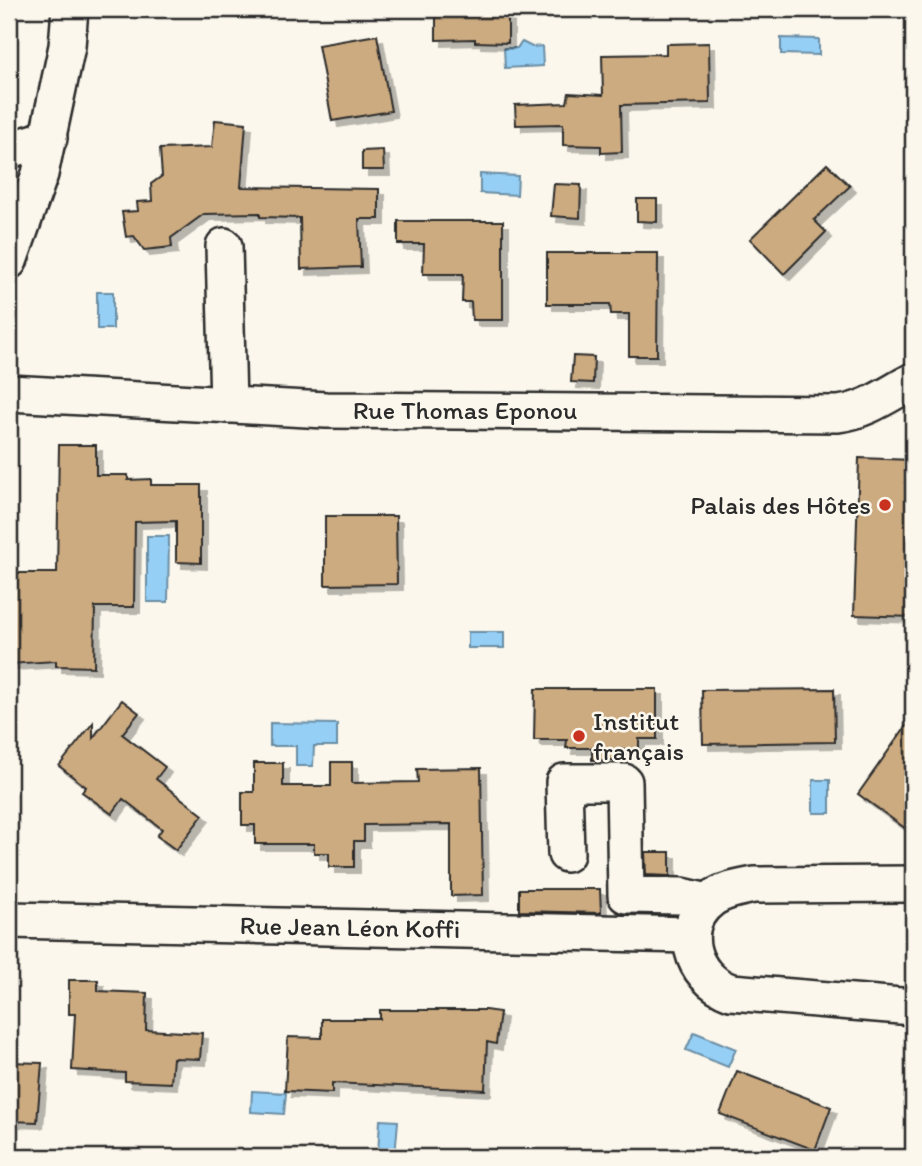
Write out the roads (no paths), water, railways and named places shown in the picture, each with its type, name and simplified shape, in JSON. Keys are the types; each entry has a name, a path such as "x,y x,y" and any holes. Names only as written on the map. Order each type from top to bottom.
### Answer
{"street":[{"path":"9,261 20,203 49,138 67,46 70,9"},
{"path":"9,150 49,138"},
{"path":"225,246 228,405"},
{"name":"Rue Thomas Eponou","path":"9,393 326,410 838,414 855,412 872,405 913,380"},
{"path":"566,854 564,782 624,782 626,895 682,896 708,902"},
{"path":"913,884 754,885 733,889 716,896 696,915 691,935 691,947 702,972 711,981 731,992 913,1007"},
{"name":"Rue Jean Léon Koffi","path":"9,920 691,935"}],"water":[{"path":"781,38 819,39 819,55 781,54"},
{"path":"522,42 532,47 542,46 543,66 505,68 504,48 517,48"},
{"path":"480,174 518,176 517,195 480,193"},
{"path":"97,292 113,292 113,329 97,329"},
{"path":"147,536 169,536 168,602 147,602"},
{"path":"468,632 504,632 504,648 468,648"},
{"path":"270,723 337,724 337,746 314,746 313,766 296,766 296,746 270,746"},
{"path":"813,780 830,780 830,813 813,813"},
{"path":"694,1032 736,1049 728,1067 686,1050"},
{"path":"252,1091 286,1093 284,1114 251,1112"},
{"path":"380,1120 398,1121 395,1156 378,1154"}],"place":[{"name":"Palais des Hôtes","path":"885,505"},
{"name":"Institut français","path":"579,736"}]}
